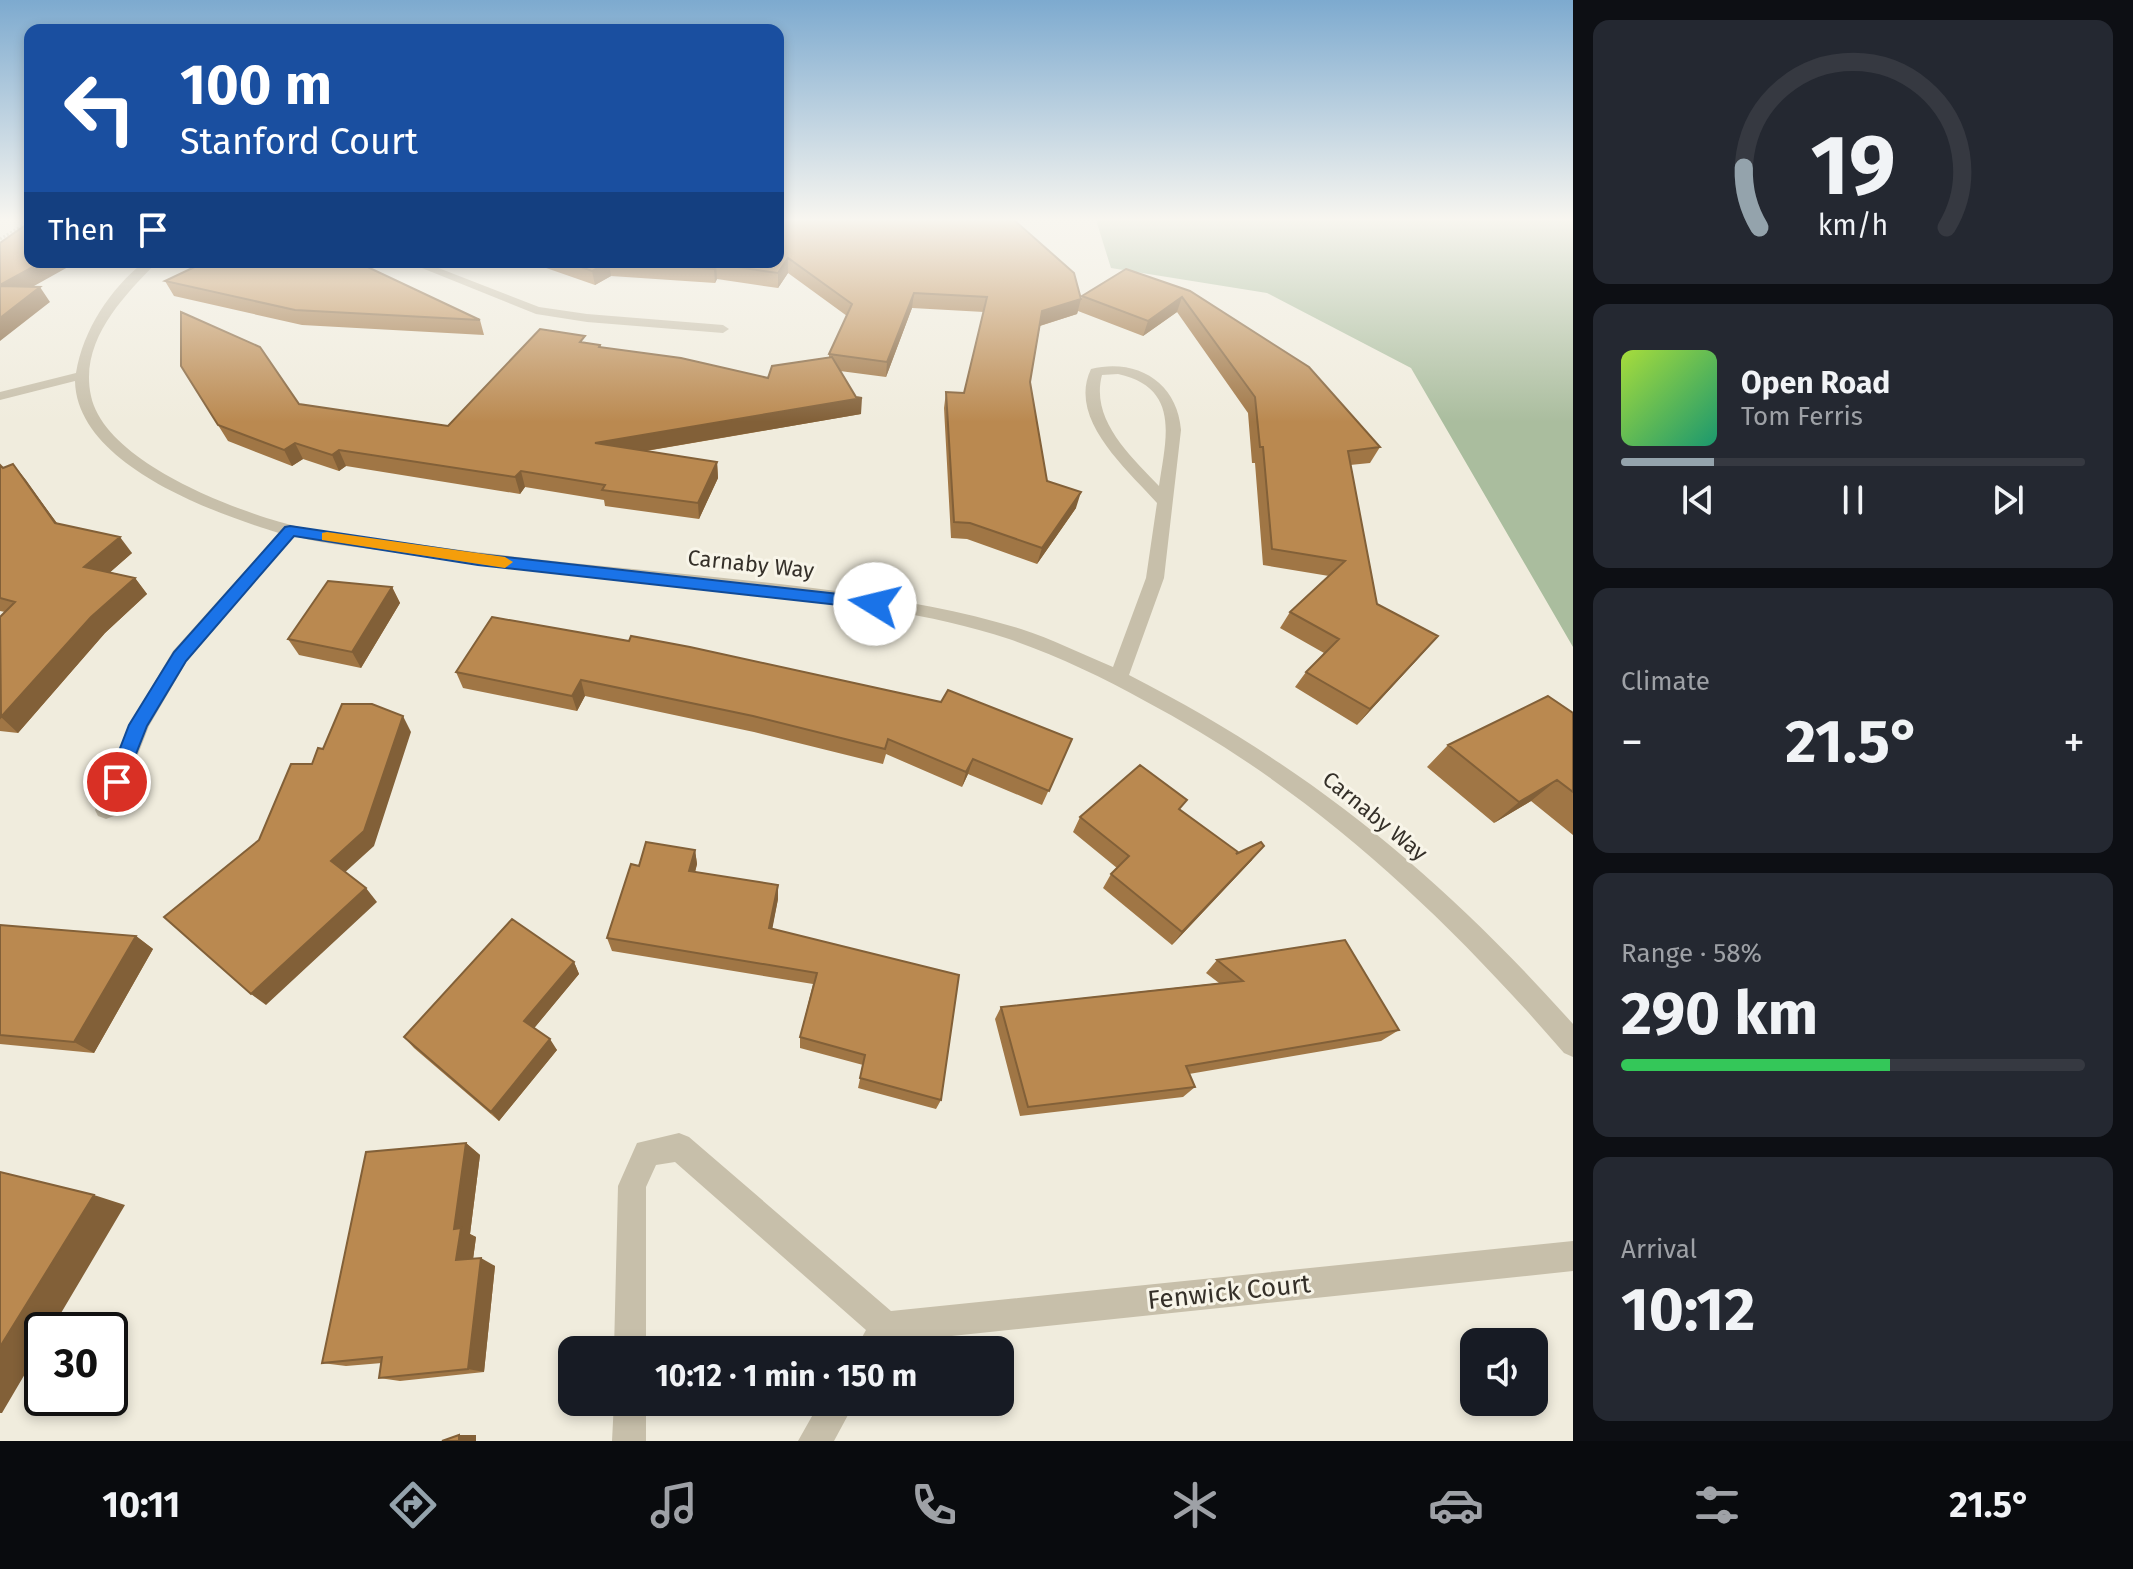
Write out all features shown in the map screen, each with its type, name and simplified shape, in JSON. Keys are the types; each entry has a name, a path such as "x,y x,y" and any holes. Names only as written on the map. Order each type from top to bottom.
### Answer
{"street":[{"path":"0,396 42,383 80,376 91,339 112,305 128,287"},
{"path":"478,287 536,310 587,318 723,329"},
{"path":"1119,676 1155,578 1174,430 1172,410 1158,392 1129,371 1114,368 1096,372 1090,389 1097,419 1164,501"},
{"name":"Carnaby Way","path":"80,376 89,413 120,448 192,496 290,531 478,560 846,598 933,614 1030,640 1119,676 1199,718 1287,775 1393,858 1525,985 1573,1044"},
{"path":"106,810 139,725 180,656 290,531"},
{"name":"Fenwick Court","path":"630,1336 632,1186 647,1153 679,1147 875,1336"},
{"name":"Fenwick Court","path":"903,1336 1573,1256"},
{"path":"629,1441 630,1416"},
{"path":"815,1441 830,1416"}],"green space":[{"path":"1231,287 1573,287 1573,647 1411,368 1267,293"}],"building":[{"path":"0,287 40,287 0,318"},
{"path":"193,287 411,287 480,320 295,310"},
{"path":"829,287 1078,287 1081,299 1042,311 1030,382 1047,481 1081,492 1042,548 970,523 954,522 946,392 964,393 987,297 914,293 887,362 829,354 852,304"},
{"path":"1096,287 1179,287 1190,291 1309,367 1380,447 1348,451 1377,604 1438,636 1370,709 1306,672 1339,639 1290,612 1345,561 1272,549 1255,397 1182,297 1148,321 1082,296"},
{"path":"181,312 260,347 299,404 448,426 540,329 585,336 580,342 599,347 681,358 768,378 772,366 832,357 856,397 862,398 595,443 717,462 698,503 602,490 605,485 521,471 515,477 339,450 332,455 295,443 284,450 218,425 181,366"},
{"path":"13,464 55,523 120,537 84,567 135,578 91,617 1,717 0,617 15,602 0,598 0,465 3,468"},
{"path":"328,581 392,587 352,652 288,639"},
{"path":"492,617 629,641 631,636 690,647 941,702 948,690 1072,739 1049,791 973,759 966,772 888,739 885,749 753,716 581,680 572,696 456,672"},
{"path":"1548,696 1573,713 1573,792 1557,780 1519,802 1448,745"},
{"path":"342,704 372,704 403,716 364,831 331,861 366,888 251,994 164,917 259,840 291,764 312,764 318,748 323,749"},
{"path":"1140,765 1187,800 1179,809 1238,852 1236,854 1261,842 1264,846 1182,932 1111,874 1129,856 1080,817"},
{"path":"646,842 695,850 689,871 778,885 769,928 959,975 941,1100 860,1078 865,1055 800,1037 817,973 607,938 631,864 639,866"},
{"path":"512,919 574,962 524,1021 550,1039 491,1112 404,1037"},
{"path":"0,925 136,936 74,1042 0,1035"},
{"path":"1345,940 1399,1030 1186,1066 1195,1087 1028,1107 1001,1007 1243,981 1217,960"},
{"path":"466,1143 454,1229 461,1228 456,1260 481,1258 468,1369 379,1378 382,1357 322,1363 366,1152"},
{"path":"0,1172 94,1195 0,1347"},
{"path":"459,1435 459,1441 442,1441"}],"slow traffic":[{"path":"327,536 505,562"}],"route":[{"path":"117,782 139,725 180,656 290,531 478,560 846,598 875,604"}]}
